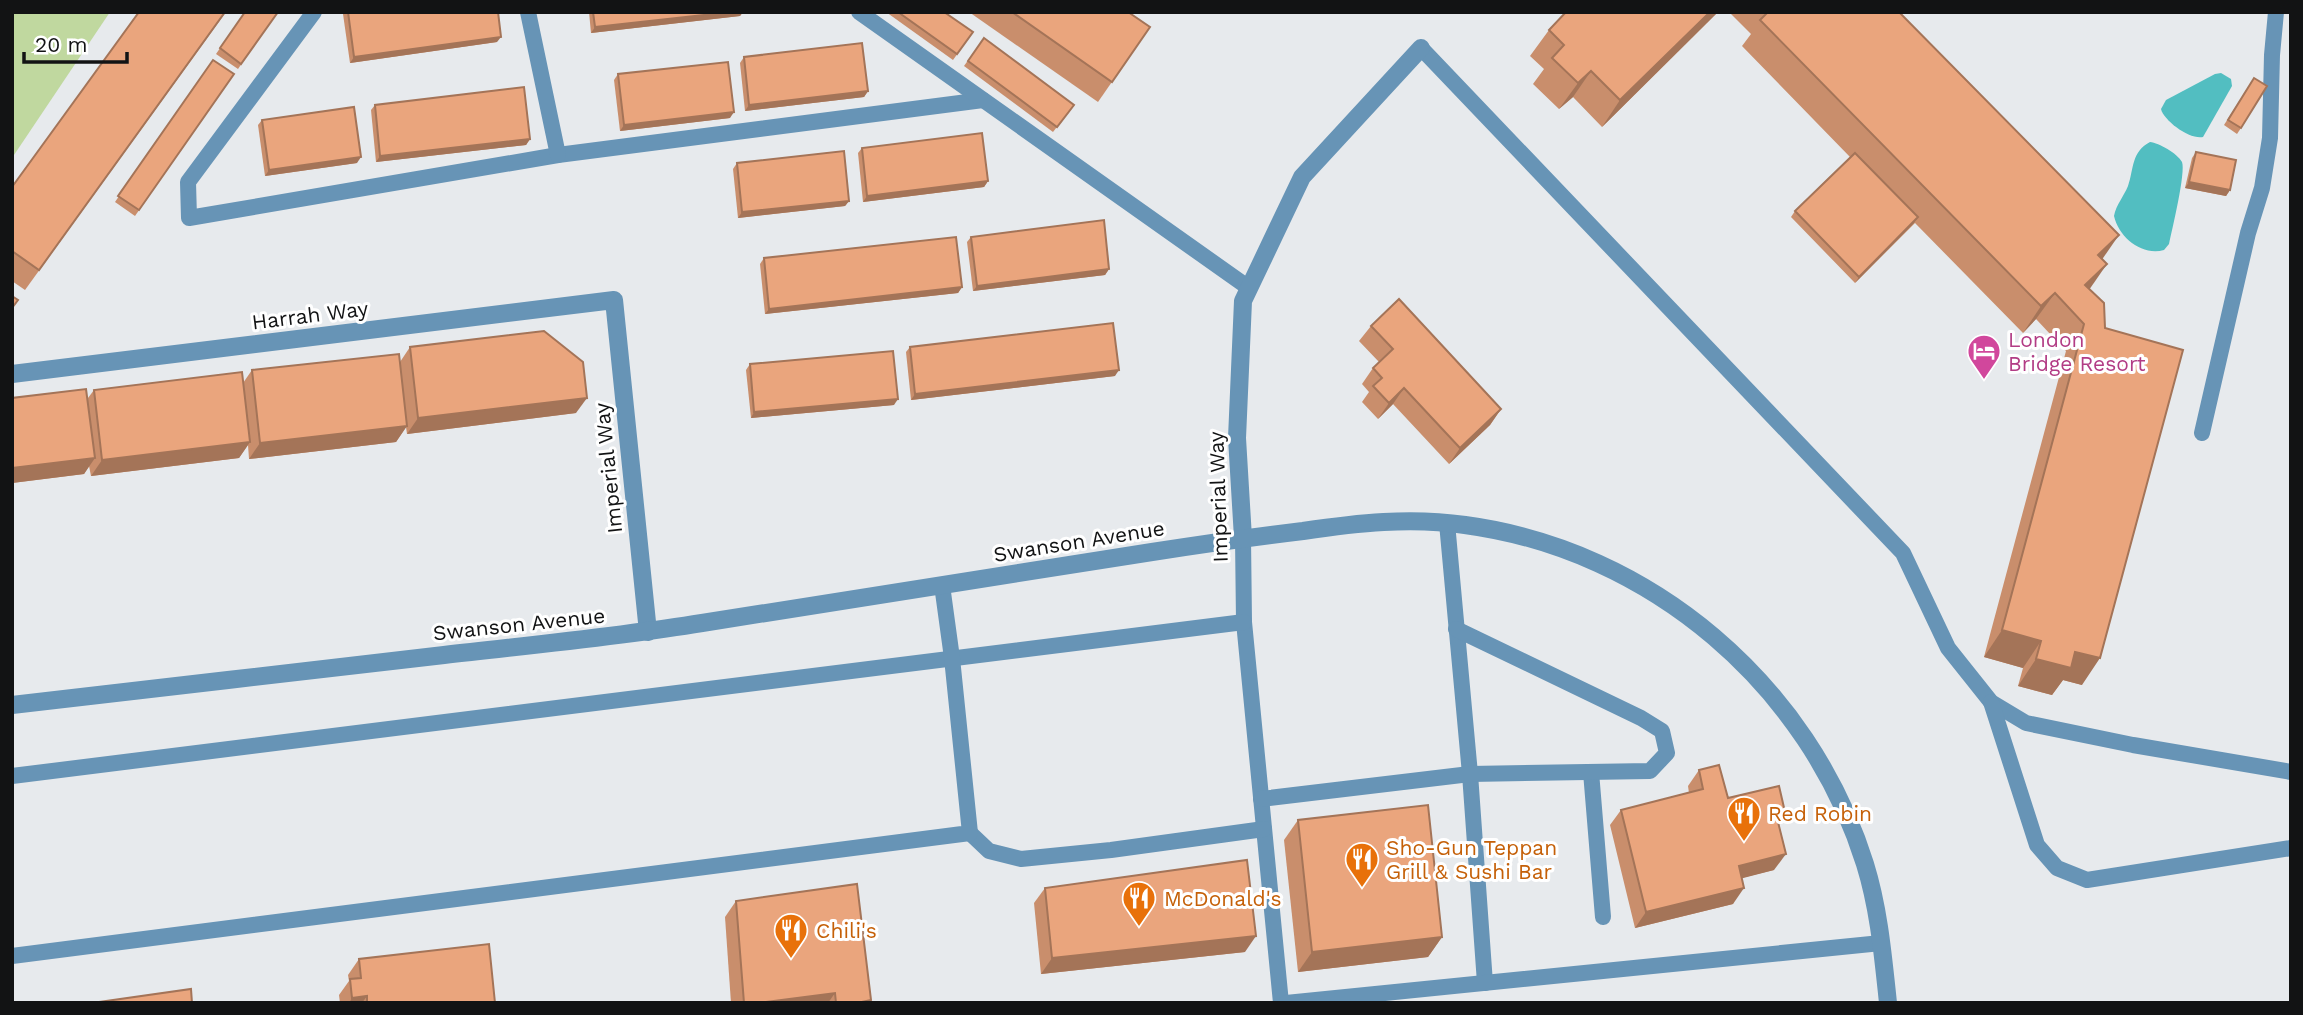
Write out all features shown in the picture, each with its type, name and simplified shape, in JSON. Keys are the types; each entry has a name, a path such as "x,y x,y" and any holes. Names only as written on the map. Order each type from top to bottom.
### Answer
{"street":[{"name":"Imperial Way","path":"1243,538 1237,438 1243,301 1302,177 1421,48"},
{"name":"Imperial Way","path":"614,300 648,632"},
{"name":"Harrah Way","path":"12,374 614,300"},
{"name":"Swanson Avenue","path":"12,705 648,632 1243,538 1381,521 1447,523 1508,533 1589,559 1627,576 1664,598 1731,650 1788,713 1812,748 1851,824 1876,905 1888,1003"}],"lane":[{"path":"314,12 188,182 189,218 558,155 983,100"},
{"path":"528,12 558,155"},
{"path":"859,12 1249,288"},
{"path":"2202,433 2266,163 2270,138 2276,12"},
{"path":"1421,48 1903,553 1948,648 1991,702 2026,723 2133,745 2291,772"},
{"path":"1447,523 1470,774 1485,983"},
{"name":"Imperial Way","path":"1243,538 1244,622 1281,1003"},
{"path":"942,585 970,833 989,851 1021,859 1264,829"},
{"path":"12,776 1244,622"},
{"path":"1261,799 1470,774 1650,771 1667,752 1662,731 1641,718 1456,629"},
{"path":"1991,702 2037,845 2057,868 2087,880 2291,848"},
{"path":"1591,772 1603,917"},
{"path":"12,956 970,833"},
{"path":"1286,1003 1881,943"}],"green space":[{"path":"12,12 110,12 12,158"}],"water":[{"path":"2221,73 2231,79 2232,86 2203,137 2191,136 2178,129 2163,114 2161,109 2166,100"},
{"path":"2150,142 2163,146 2176,155 2183,168 2169,244 2164,250 2156,251 2133,244 2121,231 2114,216 2128,186 2136,156"}],"building":[{"path":"139,12 225,12 39,270 12,251 12,187"},
{"path":"245,12 278,12 241,64 220,48"},
{"path":"348,12 498,12 501,37 354,57"},
{"path":"593,12 731,12 595,27"},
{"path":"898,12 944,12 973,32 957,54"},
{"path":"1012,12 1128,12 1150,27 1112,82"},
{"path":"1566,12 1710,12 1620,100 1591,71 1578,83 1552,58 1564,45 1549,30"},
{"path":"1768,12 1899,12 2119,235 2098,255 2107,264 2085,285 2104,303 2105,328 2183,350 2100,658 2075,652 2071,668 2036,659 2041,641 2002,630 2084,324 2055,293 2041,306 1760,20"},
{"path":"984,38 1074,105 1057,127 968,61"},
{"path":"862,43 868,91 749,105 744,57"},
{"path":"213,60 234,74 139,210 118,196"},
{"path":"728,62 734,112 624,125 618,74"},
{"path":"2254,78 2267,86 2241,128 2228,120"},
{"path":"524,87 530,139 380,156 375,105"},
{"path":"354,107 361,157 269,170 262,120"},
{"path":"982,133 988,181 867,196 862,148"},
{"path":"844,151 849,201 742,212 737,163"},
{"path":"2196,152 2236,160 2230,190 2189,182"},
{"path":"1855,153 1918,217 1859,277 1795,211"},
{"path":"1104,220 1109,269 977,286 971,237"},
{"path":"956,237 962,287 769,309 764,258"},
{"path":"12,296 18,300 12,308"},
{"path":"1399,299 1501,409 1460,448 1404,388 1389,403 1373,386 1382,378 1373,368 1393,349 1371,326"},
{"path":"1113,323 1119,370 915,394 910,347"},
{"path":"544,331 583,362 587,398 418,418 410,347"},
{"path":"893,351 898,399 754,412 750,364"},
{"path":"399,354 407,426 260,443 252,370"},
{"path":"242,372 250,442 102,460 94,390"},
{"path":"86,389 95,458 12,468 12,398"},
{"path":"1719,765 1728,798 1779,786 1785,812 1776,814 1786,854 1739,866 1744,888 1646,912 1621,810 1703,789 1699,770"},
{"path":"1428,805 1442,937 1312,952 1298,820"},
{"name":"McDonald's","path":"1247,860 1256,936 1052,958 1045,888"},
{"name":"Chili's","path":"857,884 871,1000 836,1003 835,993 744,1003 736,901"},
{"path":"489,944 495,1003 367,1003 367,996 352,998 350,979 361,978 359,959"},
{"path":"191,989 192,1003 92,1003"}],"place":[{"name":"London Bridge Resort","path":"1984,381"},
{"name":"Red Robin","path":"1744,843"},
{"name":"Sho-Gun Teppan Grill & Sushi Bar","path":"1362,889"},
{"name":"McDonald's","path":"1139,928"},
{"name":"Chili's","path":"791,960"}]}
